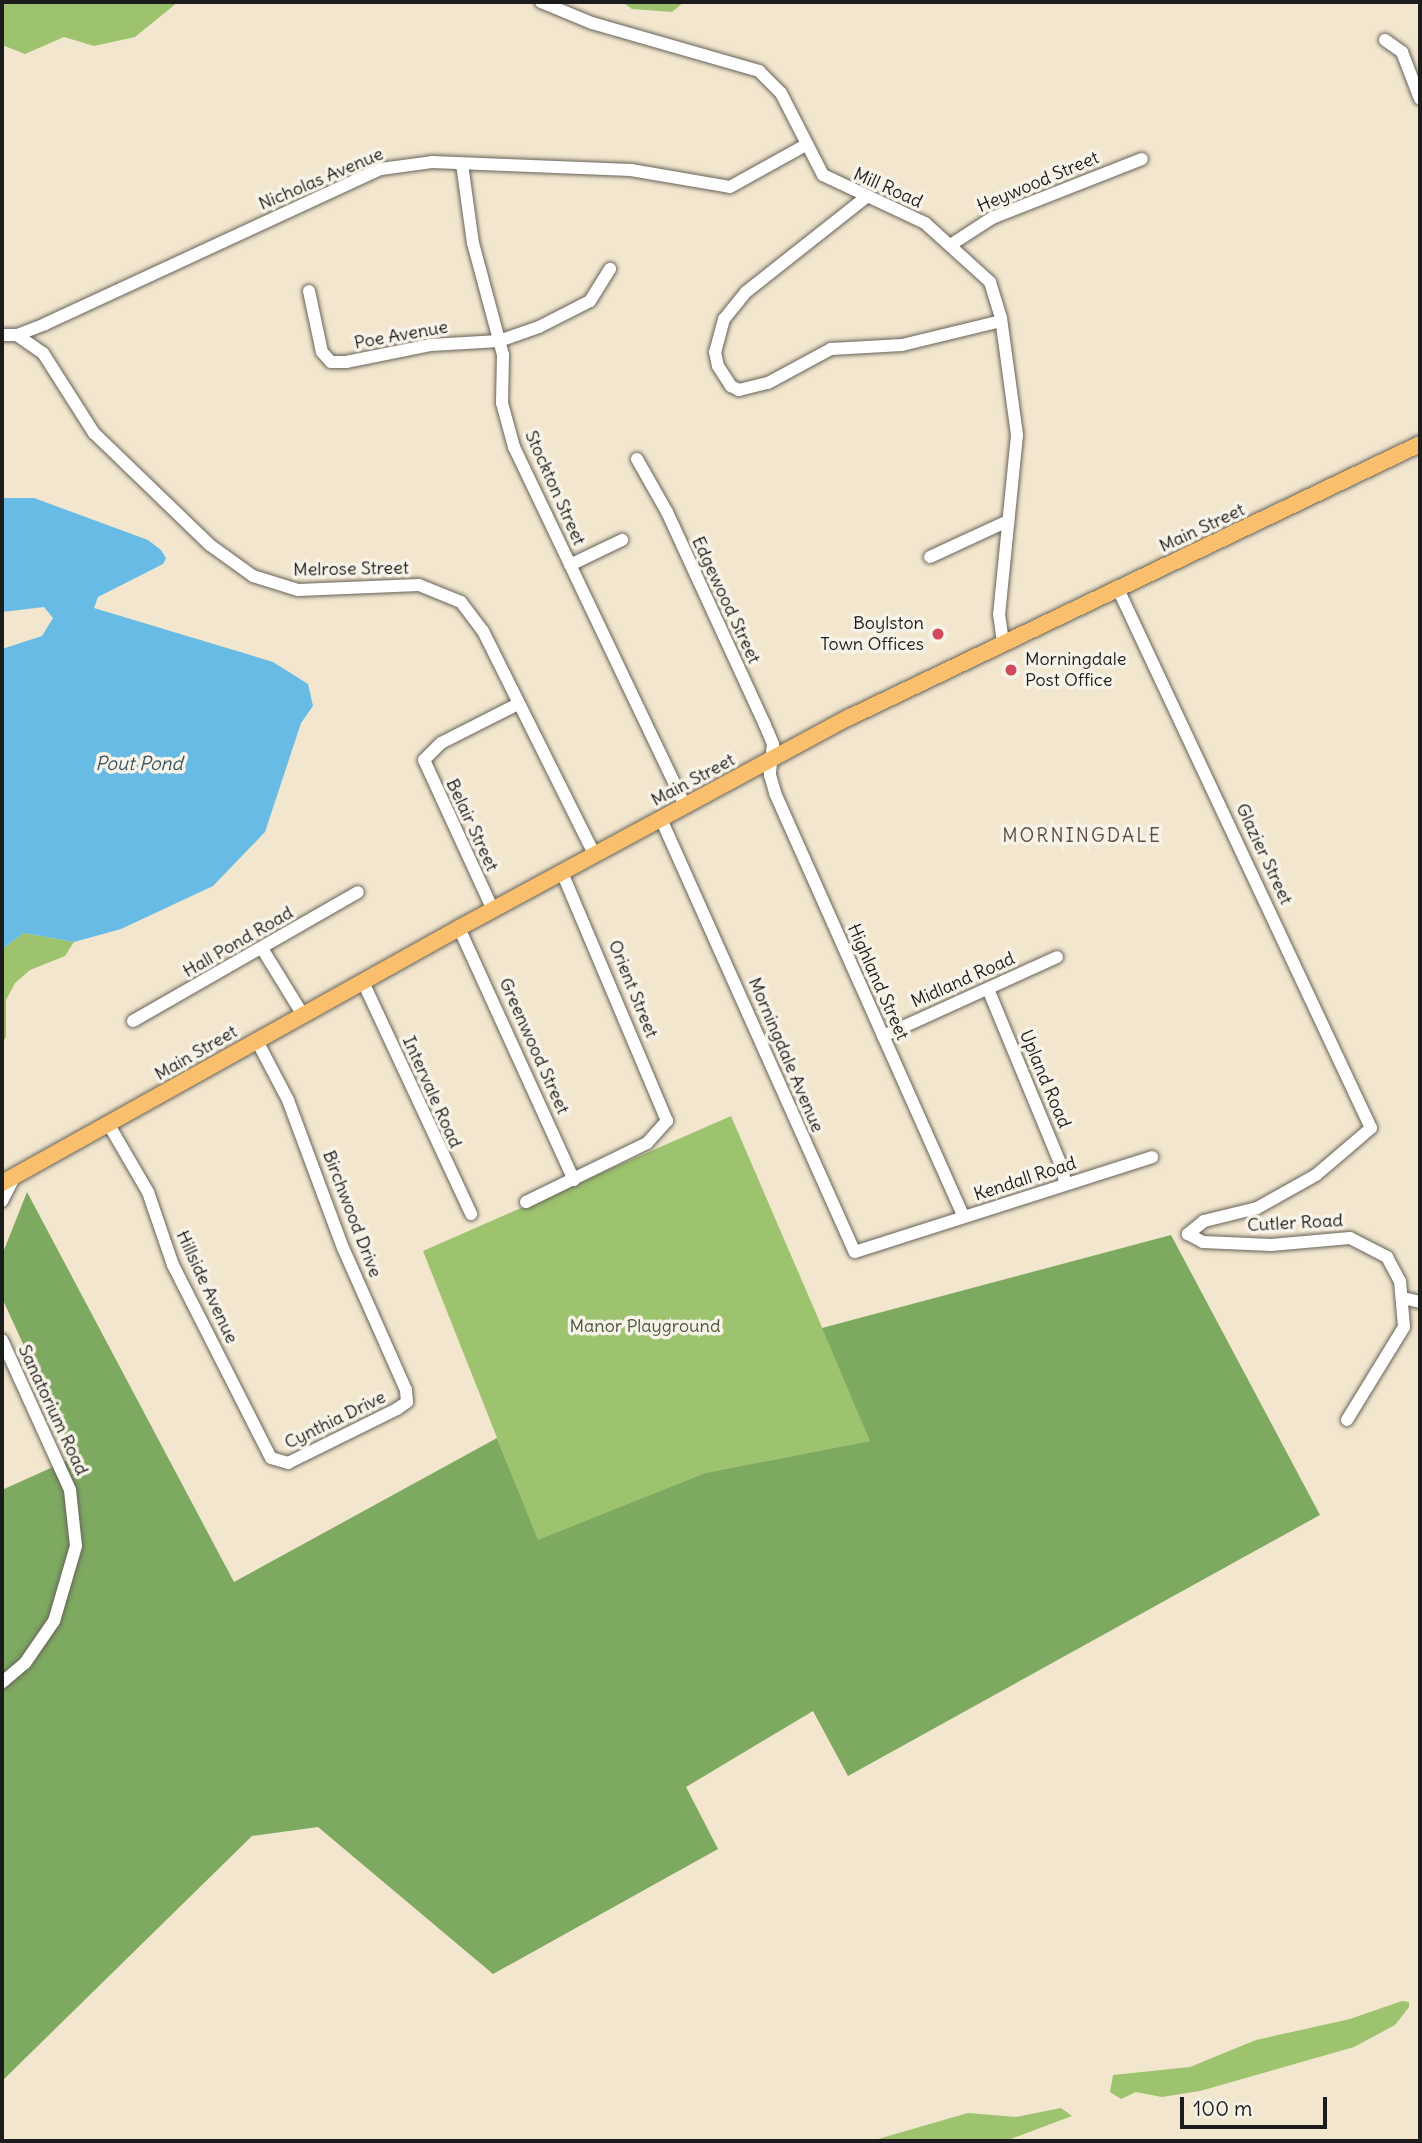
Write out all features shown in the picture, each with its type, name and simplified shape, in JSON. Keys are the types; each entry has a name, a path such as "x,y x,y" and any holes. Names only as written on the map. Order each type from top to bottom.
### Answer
{"main road":[{"name":"Main Street","path":"7,1181 459,928 772,759 1003,644 1420,444"}],"street":[{"name":"Mill Road","path":"541,2 592,23 759,71 781,93 804,146 823,175 865,198 904,211 952,244 990,282 1001,321 1017,435 999,614 1003,644"},
{"path":"1385,40 1402,52 1420,99"},
{"name":"Nicholas Avenue","path":"2,335 17,335 367,175 410,163 631,170 730,187 804,146"},
{"name":"Heywood Street","path":"952,244 992,218 1142,159"},
{"name":"Stockton Street","path":"462,164 473,243 504,364 502,403 514,447 685,806"},
{"path":"865,198 746,292 724,319 715,352 731,386 739,390 768,383 831,349 902,345 1001,321"},
{"name":"Poe Avenue","path":"309,291 322,352 335,363 431,345 499,341 590,301 610,269"},
{"name":"Melrose Street","path":"17,335 43,354 94,433 224,556 253,576 298,590 404,583 450,596 475,620 594,854"},
{"name":"Edgewood Street","path":"636,459 667,512 765,725 773,744 772,759"},
{"path":"930,557 1008,521"},
{"path":"570,565 622,540"},
{"name":"Glazier Street","path":"1118,589 1367,1111 1371,1128 1367,1133"},
{"name":"Belair Street","path":"493,910 428,772 425,755 518,704"},
{"name":"Highland Street","path":"772,759 775,793 964,1217"},
{"name":"Morningdale Avenue","path":"661,819 852,1249 859,1253 909,1236"},
{"name":"Orient Street","path":"562,872 667,1121 647,1143 574,1180"},
{"name":"Hall Pond Road","path":"133,1021 263,950 358,892"},
{"name":"Greenwood Street","path":"459,928 574,1180"},
{"path":"263,950 303,1015"},
{"name":"Midland Road","path":"883,1036 1057,957"},
{"name":"Intervale Road","path":"363,982 471,1214"},
{"name":"Upland Road","path":"988,989 1063,1170 1065,1184"},
{"name":"Birchwood Drive","path":"257,1041 312,1156 343,1248 406,1390 407,1402"},
{"name":"Hillside Avenue","path":"109,1125 148,1192 178,1274 276,1463"},
{"name":"Cutler Road","path":"1348,1419 1401,1337 1403,1298 1387,1257 1360,1240 1271,1245 1203,1242 1188,1234 1204,1221 1265,1204 1334,1163 1367,1133"},
{"name":"Kendall Road","path":"909,1236 1152,1157"},
{"path":"526,1202 574,1180"},
{"path":"2,1201 7,1181"},
{"path":"1403,1298 1420,1302"},
{"name":"Sanatorium Road","path":"2,1340 70,1490 76,1546 69,1582 50,1629 25,1663 2,1682"},
{"name":"Cynthia Drive","path":"276,1463 301,1458 407,1402"}],"green space":[{"path":"2,2 178,2 135,37 94,46 64,37 25,54 2,45"},
{"path":"622,2 684,2 672,12 632,9"},
{"path":"24,933 74,942 65,956 30,970 15,983 6,1000 6,1037 2,1044 2,949"},
{"name":"Manor Playground","path":"731,1116 871,1441 705,1473 538,1541 423,1251"},
{"path":"27,1192 234,1582 497,1438 538,1540 705,1473 870,1441 822,1328 1171,1235 1320,1515 848,1776 813,1711 686,1787 718,1849 493,1974 318,1827 252,1836 2,2081 2,1490 75,1457 2,1298 2,1255"},
{"path":"1402,2001 1409,2002 1409,2007 1395,2025 1354,2047 1200,2091 1162,2097 1136,2092 1121,2099 1110,2092 1113,2075 1190,2067 1256,2040 1350,2019"},
{"path":"1061,2108 1072,2116 1005,2141 871,2141 968,2113 1016,2117"}],"water":[{"name":"Pout Pond","path":"2,498 34,498 148,540 161,550 166,558 163,564 98,597 94,608 273,662 308,684 313,706 301,723 265,832 213,886 121,929 74,942 24,933 2,949 2,649 42,636 53,618 44,607 2,612"}],"place":[{"name":"Boylston Town Offices","path":"938,634"},
{"name":"Morningdale Post Office","path":"1011,670"}],"district":[{"name":"MORNINGDALE","path":"1082,836"}]}
